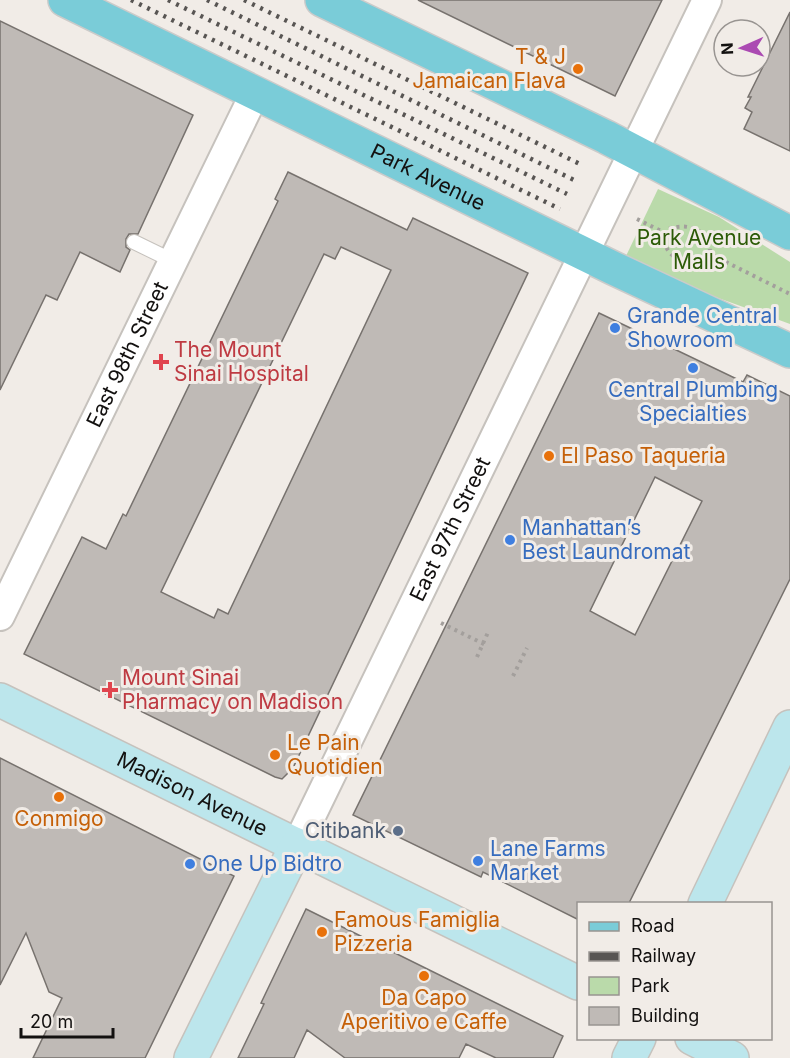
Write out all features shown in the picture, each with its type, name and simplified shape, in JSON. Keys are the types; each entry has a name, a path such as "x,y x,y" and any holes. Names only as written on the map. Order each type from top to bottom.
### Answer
{"main road":[{"name":"Park Avenue","path":"65,0 790,351"},
{"path":"322,0 633,151 790,233"},
{"name":"Madison Avenue","path":"0,700 577,982"},
{"path":"705,902 790,728"},
{"name":"East 97th Street","path":"191,1058 297,845"},
{"path":"629,1058 638,1040"},
{"path":"696,1040 732,1058"}],"street":[{"name":"East 97th Street","path":"297,845 707,0"},
{"name":"East 98th Street","path":"0,616 255,93"}],"lane":[{"path":"134,242 173,261"}],"path":[{"path":"637,219 665,233"},
{"path":"680,226 698,230 709,243 710,254 695,262 676,259 666,248 665,233 668,229 680,226"},
{"path":"710,254 790,294"},
{"path":"441,623 485,645"},
{"path":"477,657 485,645 489,630"},
{"path":"513,676 518,660 527,648"}],"green space":[{"name":"Park Avenue Malls","path":"658,189 719,217 790,262 790,324 685,286 626,256"}],"building":[{"path":"418,0 662,0 615,96"},
{"path":"790,12 790,151 744,129 752,112 745,108 757,78 772,78 772,48"},
{"path":"0,21 193,115 138,234 129,234 126,239 126,247 130,250 120,272 80,252 57,300 46,295 0,390"},
{"path":"288,172 407,230 413,218 528,273 293,768 282,779 24,654 82,537 106,549 123,514 126,516 278,201 275,199","holes":["341,247 391,270 228,614 218,609 214,618 161,592 324,254 335,259"]},
{"path":"599,313 743,382 747,375 790,396 790,579 629,902 577,902 577,919 483,872 481,877 353,815","holes":["655,477 702,501 635,635 590,611"]},
{"path":"0,758 234,876 145,1058 33,1058 62,998 49,992 26,933 0,985"},
{"path":"306,909 563,1036 553,1058 496,1058 466,1044 459,1058 345,1058 307,1030 294,1058 238,1058 264,1004 261,1003"}],"railway":[{"path":"131,0 560,209"},
{"path":"168,0 567,194"},
{"path":"207,0 574,180"},
{"path":"244,0 582,165"}],"place":[{"name":"T & J Jamaican Flava","path":"578,69"},
{"name":"Grande Central Showroom","path":"615,328"},
{"name":"The Mount Sinai Hospital","path":"161,362"},
{"name":"Central Plumbing Specialties","path":"693,368"},
{"name":"El Paso Taqueria","path":"549,456"},
{"name":"Manhattan’s Best Laundromat","path":"510,540"},
{"name":"Mount Sinai Pharmacy on Madison","path":"110,690"},
{"name":"Le Pain Quotidien","path":"275,755"},
{"name":"Conmigo","path":"59,797"},
{"name":"Citibank","path":"398,831"},
{"name":"Lane Farms Market","path":"478,861"},
{"name":"One Up Bidtro","path":"190,864"},
{"name":"Famous Famiglia Pizzeria","path":"322,932"},
{"name":"Da Capo Aperitivo e Caffe","path":"424,976"}]}
